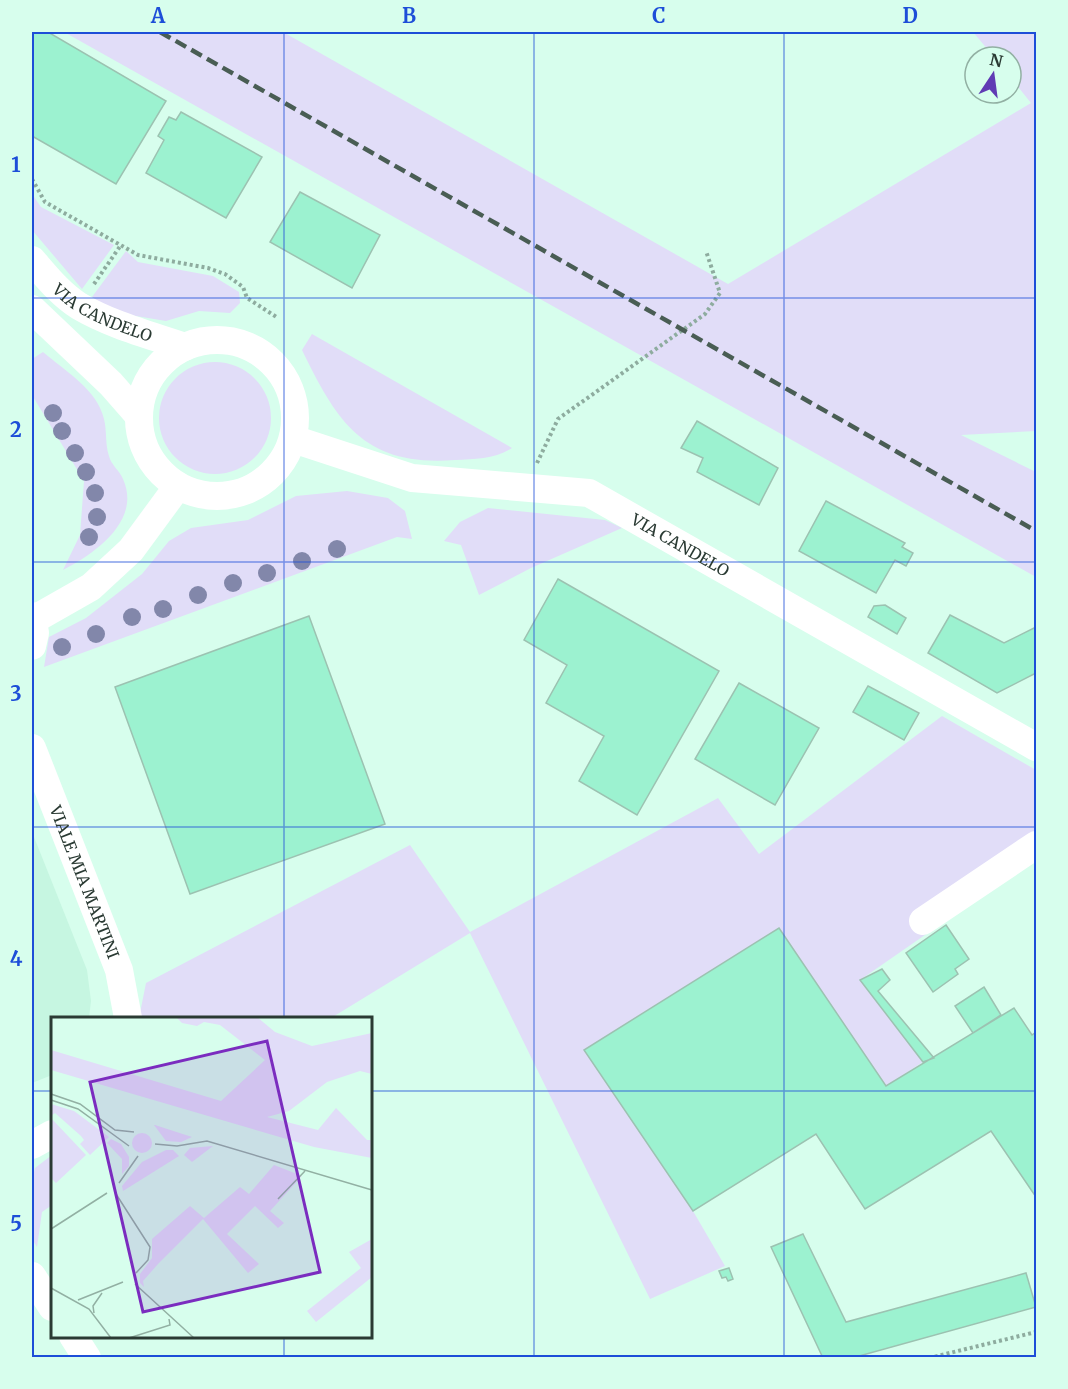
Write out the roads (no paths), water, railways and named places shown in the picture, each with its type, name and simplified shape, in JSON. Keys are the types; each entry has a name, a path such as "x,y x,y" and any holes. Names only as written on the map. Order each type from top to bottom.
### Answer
{"street":[{"name":"VIA CANDELO","path":"32,260 52,284 78,305 117,323 185,347"},
{"path":"32,309 111,384 139,416"},
{"path":"209,340 234,342 258,351 271,362 290,389 296,414 293,439 284,460 276,470 247,491 224,496 200,495 178,486 161,473 149,456 141,437 139,416 143,394 152,375 167,359 185,347 209,340"},
{"name":"VIA CANDELO","path":"293,439 412,478 589,493 1036,747"},
{"path":"32,627 91,587 131,550 178,486"},
{"name":"VIALE MIA MARTINI","path":"32,748 119,970 128,1017"},
{"path":"923,921 1036,845"},
{"path":"32,1145 51,1135"},
{"path":"32,1276 51,1305"},
{"path":"74,1338 87,1358"}],"railway":[{"path":"160,32 1036,531"}]}
